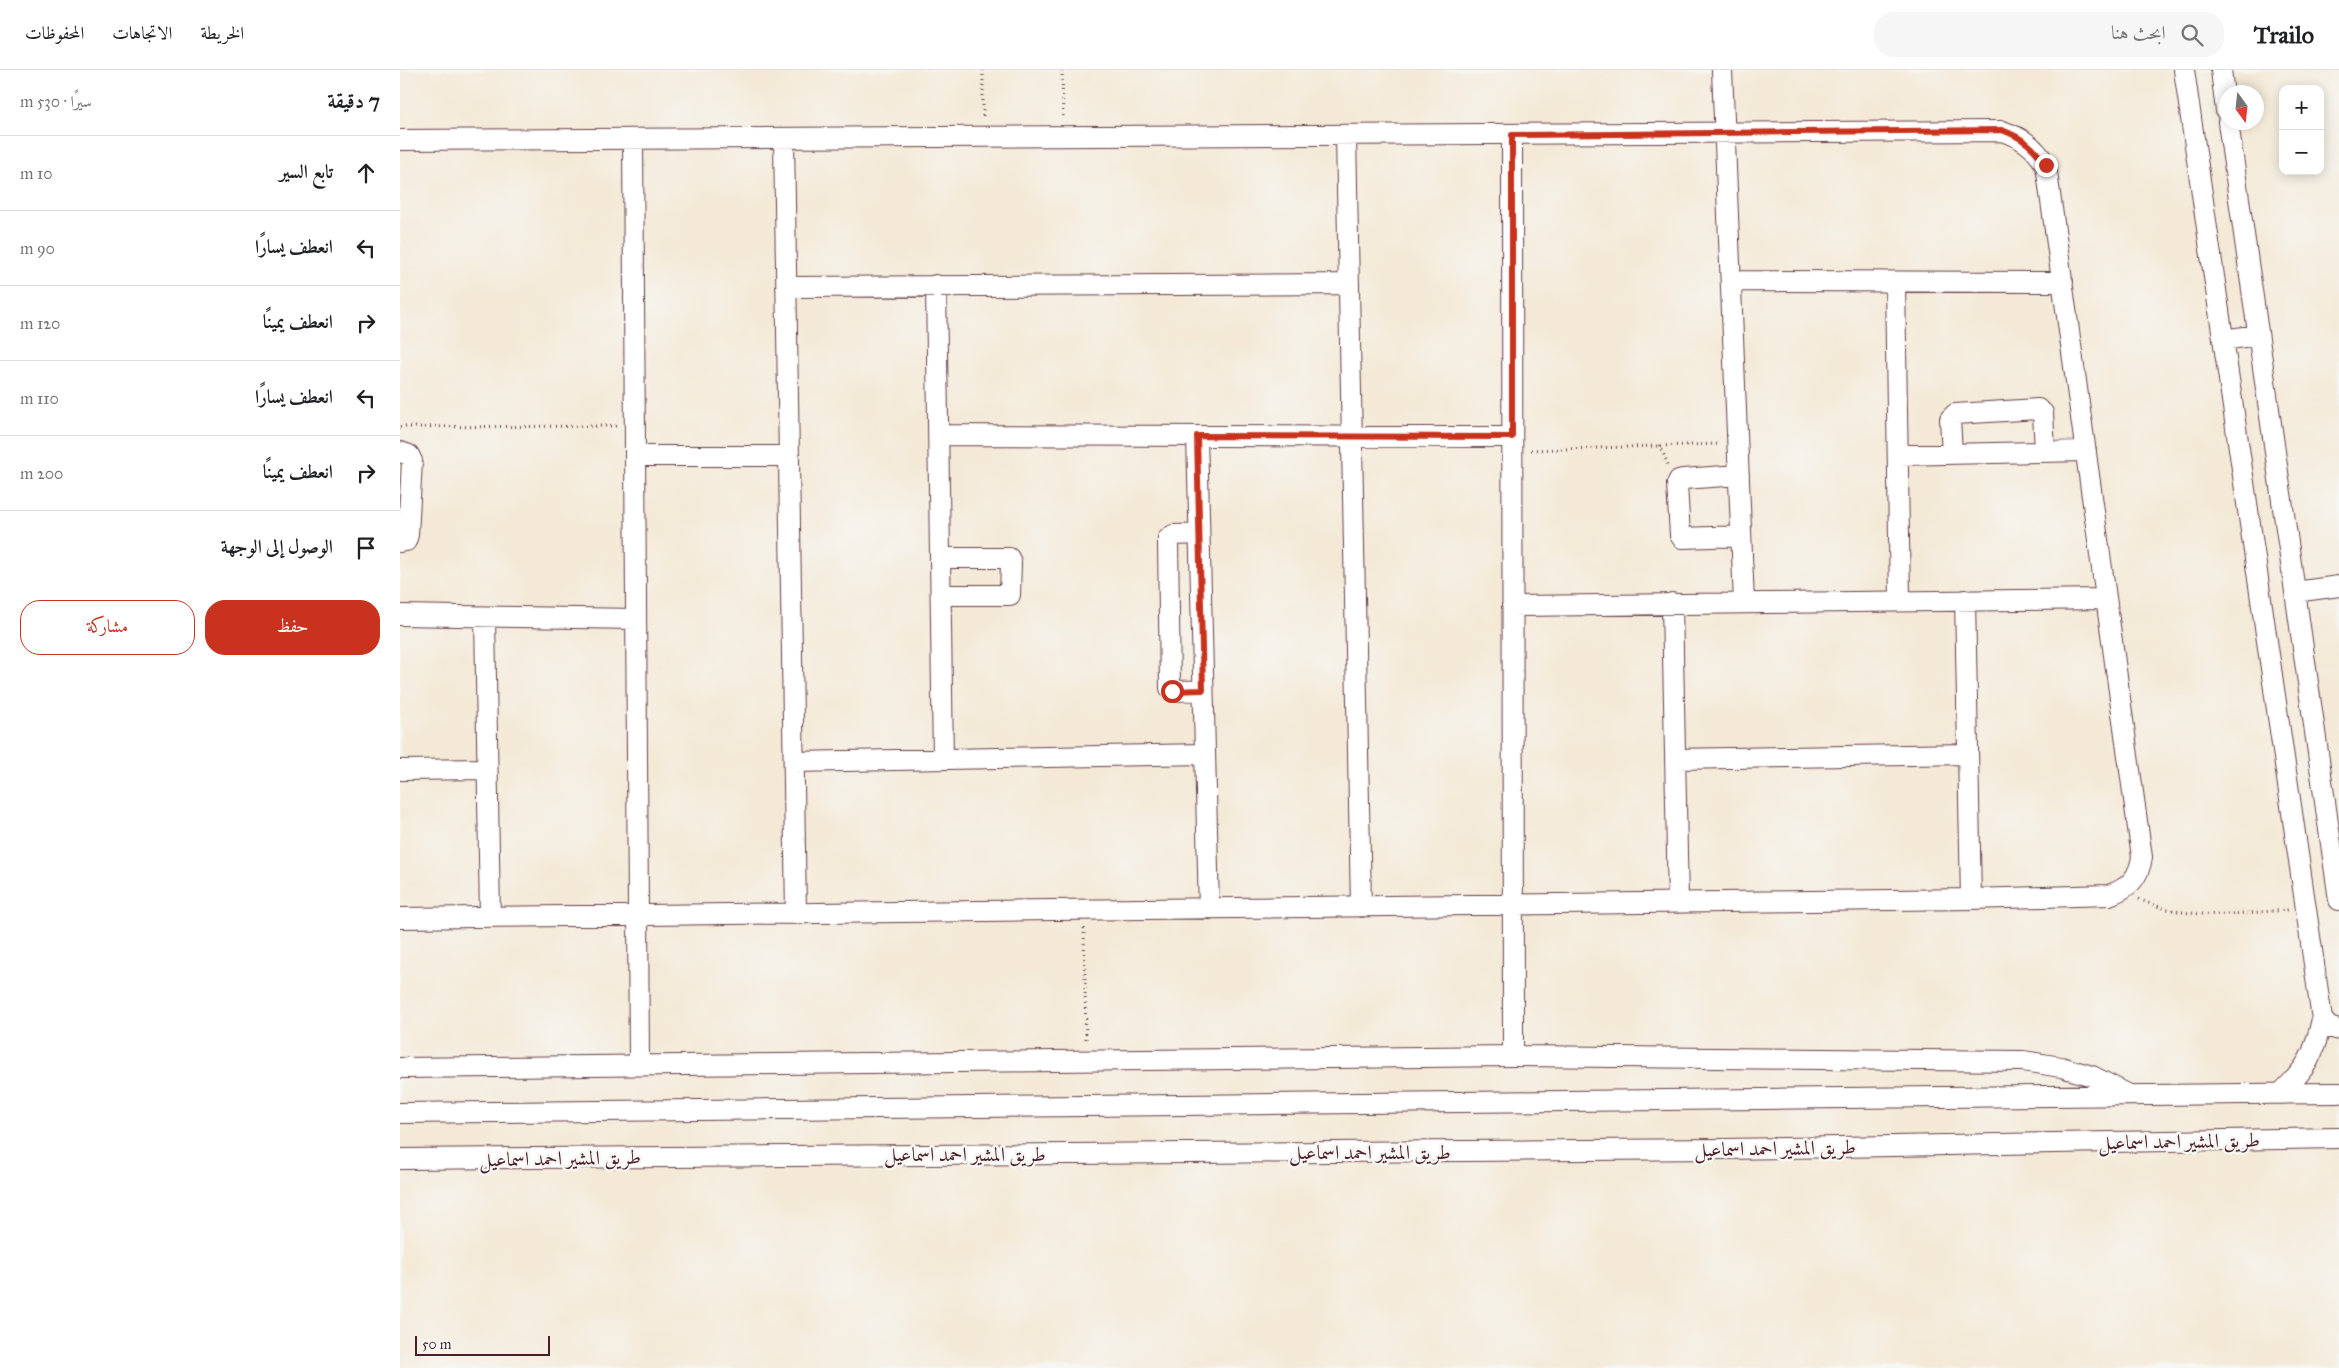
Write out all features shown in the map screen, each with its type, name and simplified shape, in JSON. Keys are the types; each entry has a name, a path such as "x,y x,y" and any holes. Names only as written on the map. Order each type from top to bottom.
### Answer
{"street":[{"path":"1722,70 1744,603"},
{"path":"2184,70 2306,908 2331,1025 2302,1074 2280,1094"},
{"path":"2221,70 2223,85"},
{"path":"400,140 1512,135 2002,130 2020,137 2035,149 2046,165 2142,857 2140,871 2133,882 2122,891 2109,895 1678,903 400,918"},
{"path":"2229,130 2339,900"},
{"path":"1346,135 1361,907"},
{"path":"1512,135 1513,1056"},
{"path":"784,138 796,914"},
{"path":"634,139 639,1065"},
{"path":"1731,281 2063,282"},
{"path":"1895,282 1900,601"},
{"path":"786,287 1348,284"},
{"path":"936,285 943,759"},
{"path":"2223,340 2258,335"},
{"path":"1952,454 1950,419 1955,414 2038,409 2043,413 2045,452"},
{"path":"938,435 1352,437 1512,443"},
{"path":"1197,436 1209,909"},
{"path":"1898,455 2086,451"},
{"path":"400,452 408,455 412,461 408,534 406,541 400,542"},
{"path":"635,456 789,456"},
{"path":"1739,475 1684,479 1679,480 1677,484 1680,536 1682,538 1741,536"},
{"path":"1199,534 1172,534 1168,540 1170,688 1172,691 1203,690"},
{"path":"940,558 1009,558 1011,562 1010,594 941,594"},
{"path":"2295,592 2339,586"},
{"path":"1512,606 2106,599"},
{"path":"1966,600 1970,899"},
{"path":"1672,604 1678,903"},
{"path":"400,616 636,619"},
{"path":"485,617 490,917"},
{"path":"794,762 1205,754"},
{"path":"1675,759 1968,754"},
{"path":"400,770 488,769"},
{"path":"400,1068 1513,1056 2023,1061 2092,1076 2131,1096"},
{"path":"400,1113 2339,1093"},
{"name":"طريق المشير احمد اسماعيل","path":"400,1160 1716,1149 2339,1138"}],"path":[{"path":"983,70 983,137"},
{"path":"1062,70 1063,137"},
{"path":"400,427 635,426"},
{"path":"1512,443 1738,443"},
{"path":"2122,891 2151,904 2197,916 2306,908"},
{"path":"1083,910 1086,1061"}],"route":[{"path":"1172,691 1203,690 1197,436 1512,437 1512,135 2002,130 2020,137 2035,149 2046,165"}]}
